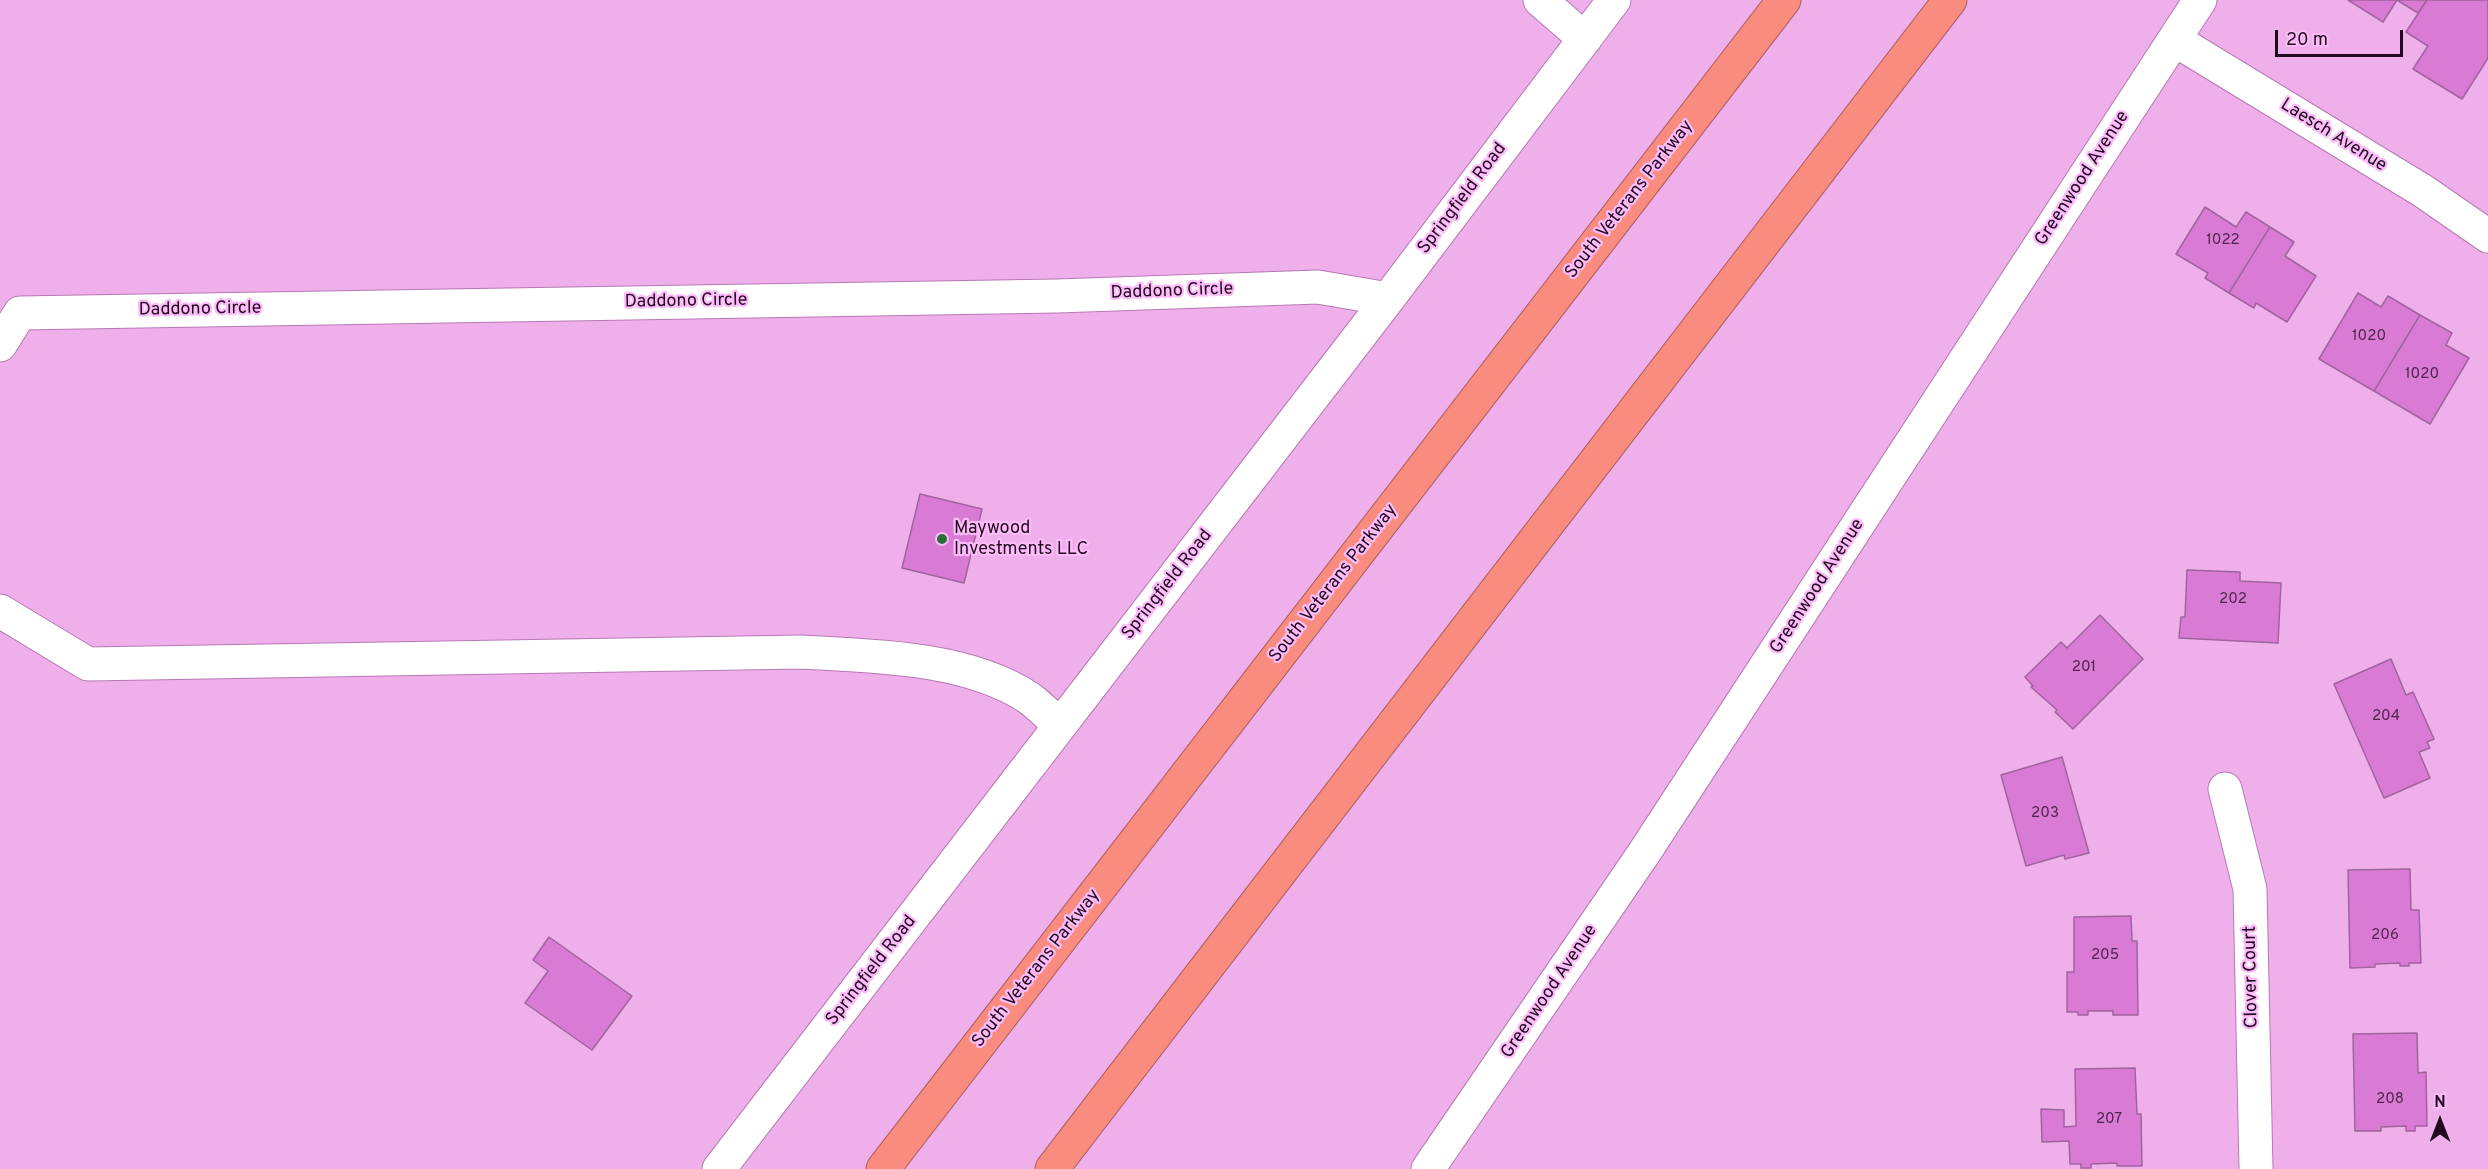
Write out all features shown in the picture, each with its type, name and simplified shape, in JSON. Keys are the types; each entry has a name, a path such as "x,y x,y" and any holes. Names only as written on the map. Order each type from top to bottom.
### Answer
{"highway":[{"name":"South Veterans Parkway","path":"883,1169 1784,0"},
{"path":"1052,1169 1950,0"}],"street":[{"path":"1540,0 1585,39"},
{"name":"Springfield Road","path":"719,1169 1388,299 1614,0"},
{"name":"Greenwood Avenue","path":"1428,1169 1651,843 2200,0"},
{"name":"Laesch Avenue","path":"2175,40 2423,191 2488,236"},
{"name":"Daddono Circle","path":"0,345 20,313 1057,296 1318,287 1388,299"},
{"path":"0,610 87,664 801,652 889,657 949,667 997,681 1029,699 1060,726"},
{"name":"Clover Court","path":"2225,789 2250,889 2256,1169"}],"building":[{"path":"2348,0 2397,0 2383,22"},
{"path":"2397,0 2427,0 2418,13"},
{"path":"2427,0 2488,0 2488,58 2462,99 2413,69 2428,46 2406,32"},
{"path":"2205,207 2236,227 2246,212 2270,227 2229,293 2205,278 2208,273 2176,254"},
{"path":"2270,227 2294,242 2285,256 2316,276 2287,322 2256,303 2254,308 2229,293"},
{"path":"2358,293 2381,307 2388,296 2420,315 2374,391 2319,359"},
{"path":"2420,315 2452,333 2446,345 2469,358 2430,424 2374,391"},
{"name":"Maywood Investments LLC","path":"920,494 982,509 964,583 902,568"},
{"path":"2187,570 2240,572 2240,581 2281,583 2278,643 2179,638 2181,617 2185,617"},
{"path":"2100,615 2143,659 2073,729 2055,712 2057,710 2031,687 2033,686 2025,677 2061,642 2067,648"},
{"path":"2391,659 2406,695 2413,692 2434,739 2427,742 2430,748 2419,752 2430,778 2384,798 2334,684"},
{"path":"2062,757 2089,853 2065,859 2064,855 2026,866 2001,775"},
{"path":"2410,869 2411,910 2419,910 2421,963 2409,963 2409,966 2400,966 2400,963 2375,964 2375,967 2350,968 2348,870"},
{"path":"2131,916 2132,941 2137,941 2138,1015 2113,1015 2113,1011 2088,1011 2088,1015 2067,1012 2067,972 2074,972 2074,917"},
{"path":"549,937 632,996 592,1050 525,1003 548,971 533,960"},
{"path":"2417,1033 2418,1073 2426,1072 2427,1126 2415,1126 2415,1131 2406,1131 2406,1126 2381,1127 2381,1131 2355,1131 2353,1034"},
{"path":"2135,1068 2137,1114 2141,1114 2142,1166 2117,1166 2117,1163 2091,1164 2091,1168 2081,1168 2081,1164 2070,1164 2069,1141 2042,1142 2041,1109 2064,1110 2064,1127 2076,1126 2075,1069"}],"place":[{"name":"Maywood Investments LLC","path":"942,539"}]}
